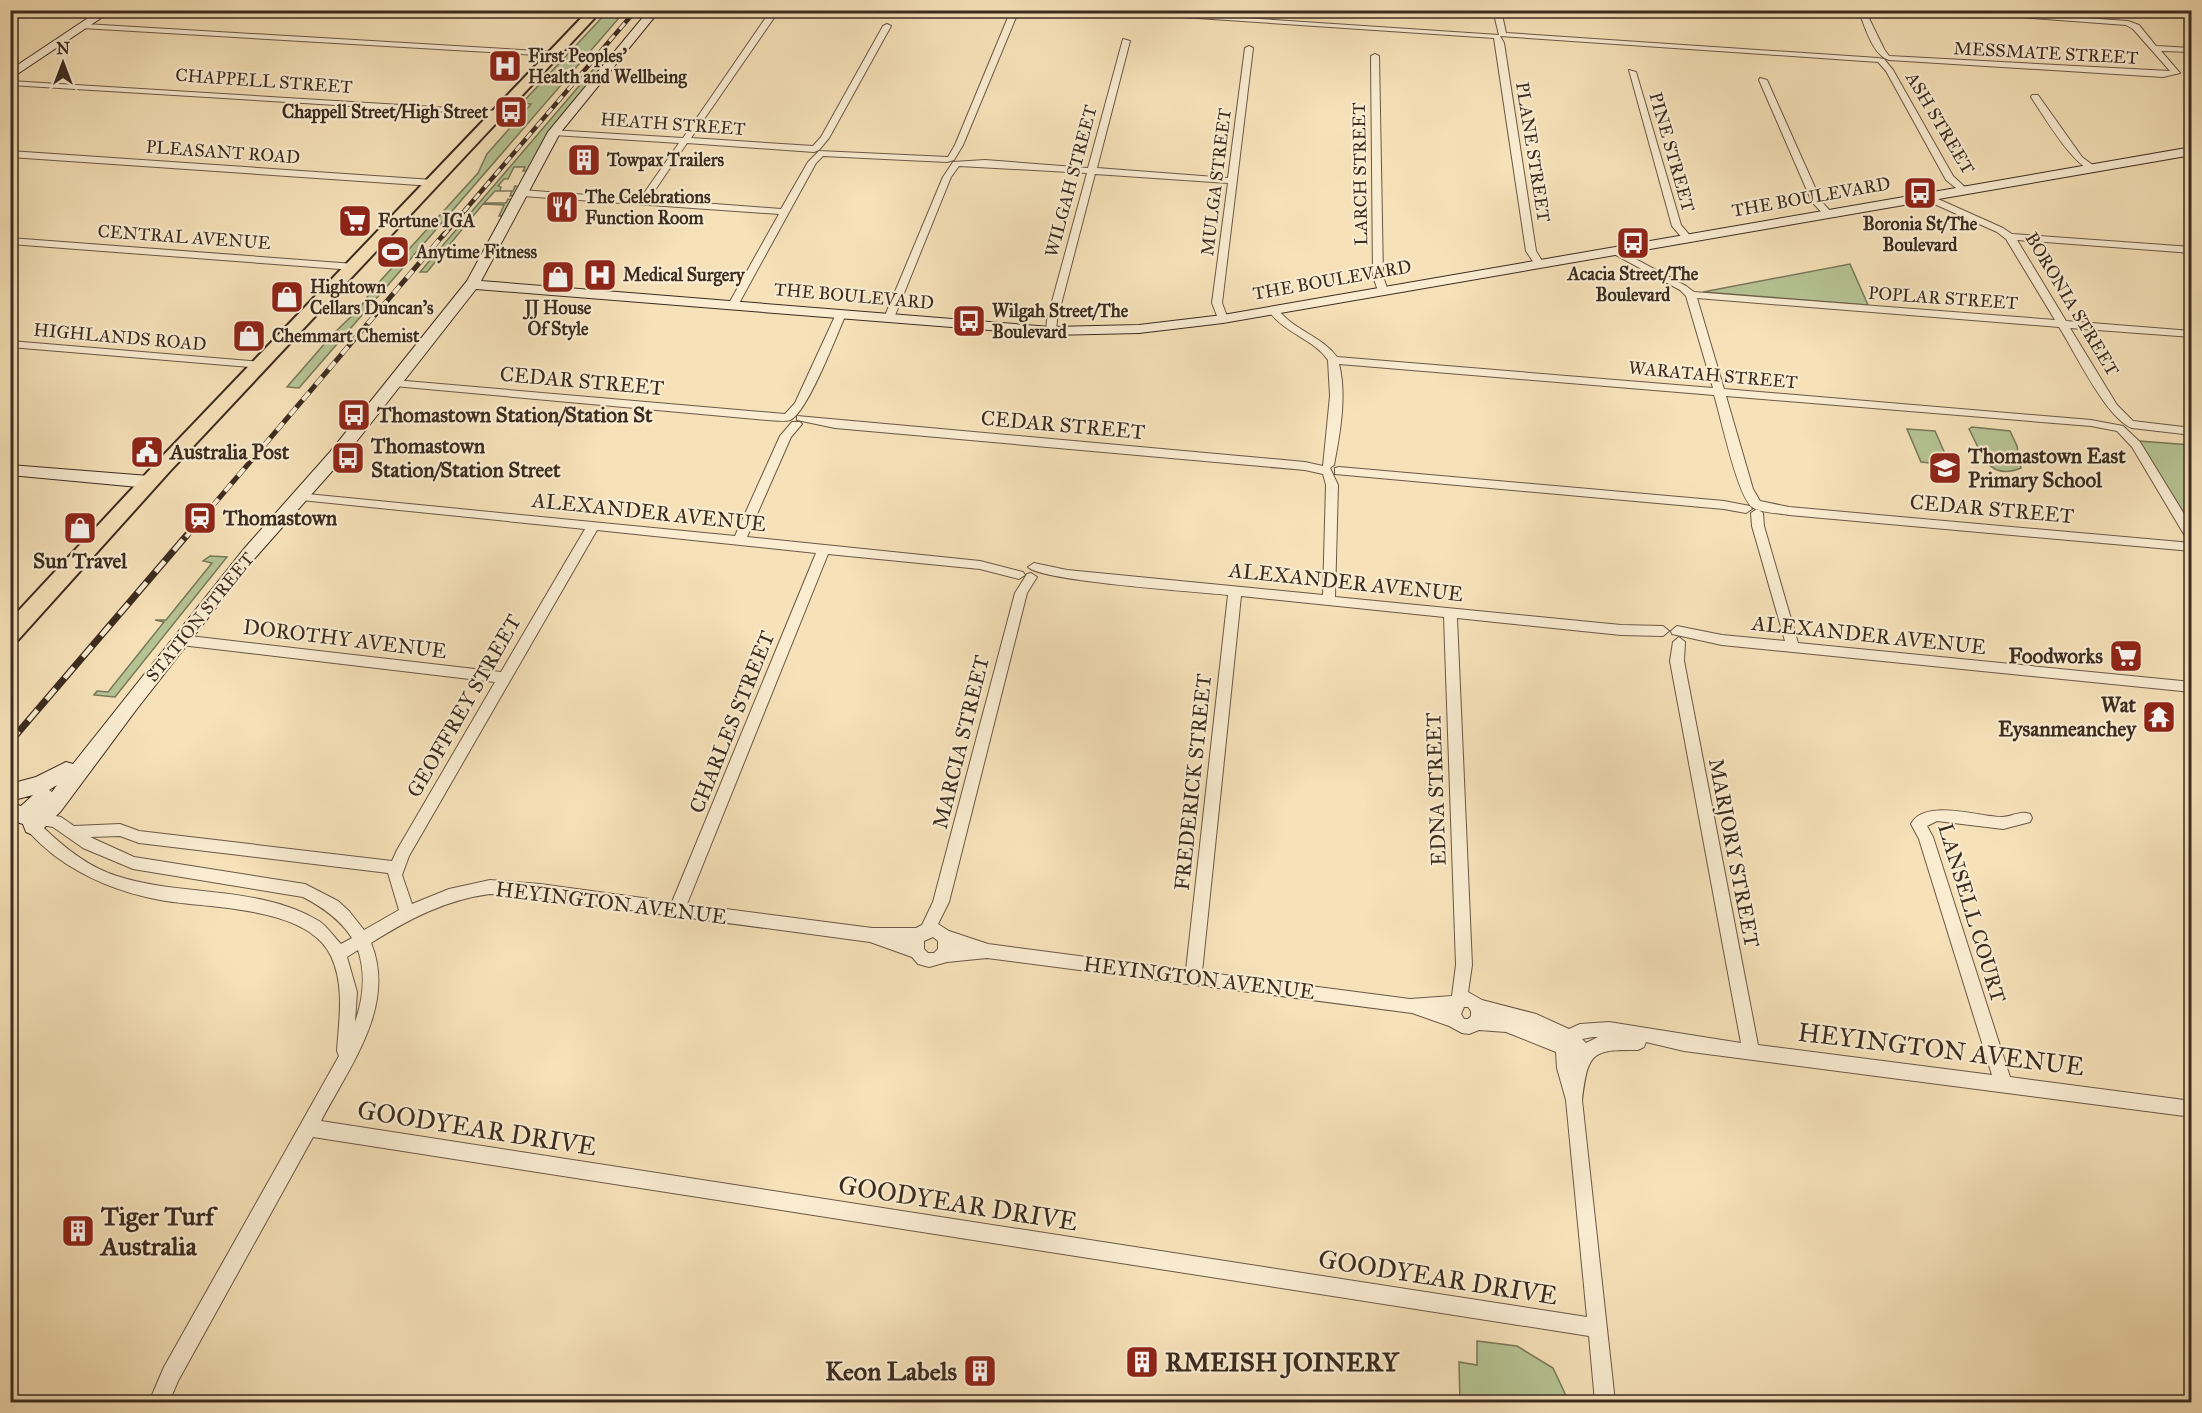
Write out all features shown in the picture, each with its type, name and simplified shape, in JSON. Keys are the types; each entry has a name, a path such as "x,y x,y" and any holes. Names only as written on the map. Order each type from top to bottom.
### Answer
{"main road":[{"path":"10,634 149,482 596,10"}],"street":[{"path":"12,78 108,10"},
{"name":"STATION STREET","path":"27,818 81,771 129,705 249,554 301,496 472,284 484,266 554,132 655,10"},
{"path":"889,318 1015,13 1022,10"},
{"name":"MESSMATE STREET","path":"1081,10 1884,59 2163,75 2176,73 2155,48"},
{"name":"PLANE STREET","path":"1497,10 1531,251 1539,264"},
{"name":"ASH STREET","path":"1861,10 1884,59 1949,178 1964,190"},
{"path":"1931,10 2128,23 2136,27 2155,48 2192,50"},
{"path":"643,201 770,18"},
{"path":"85,26 555,54"},
{"path":"733,305 887,26"},
{"name":"WILGAH STREET","path":"1051,331 1126,41"},
{"name":"MULGA STREET","path":"1223,319 1217,303 1249,48"},
{"name":"LARCH STREET","path":"1375,56 1377,276 1383,291"},
{"name":"PINE STREET","path":"1632,72 1677,226 1687,238"},
{"name":"CHAPPELL STREET","path":"12,78 27,83 500,113"},
{"path":"1763,80 1818,205 1828,214"},
{"path":"2035,97 2079,159 2091,168"},
{"name":"HEATH STREET","path":"554,132 1233,181"},
{"name":"THE BOULEVARD","path":"472,284 1051,331 1139,329 1223,319 2192,151"},
{"name":"PLEASANT ROAD","path":"10,154 433,183"},
{"path":"522,194 785,212"},
{"name":"BORONIA STREET","path":"1926,197 2000,230 2010,237 2125,426"},
{"path":"2010,237 2192,250"},
{"name":"CENTRAL AVENUE","path":"10,241 354,267"},
{"path":"1615,251 1683,288 1691,295 1793,647"},
{"name":"POPLAR STREET","path":"1691,295 2192,333"},
{"path":"1273,310 1281,321 1322,347 1333,360 1335,373 1329,600"},
{"path":"739,541 841,314"},
{"name":"HIGHLANDS ROAD","path":"10,344 262,364"},
{"name":"WARATAH STREET","path":"1333,360 2192,432"},
{"name":"CEDAR STREET","path":"394,383 767,417 793,422 818,422 2192,547"},
{"path":"2125,426 2192,538"},
{"path":"10,470 149,482"},
{"name":"ALEXANDER AVENUE","path":"301,496 824,549 993,567 1026,573 1067,574 1621,630 1672,638 1722,640 2192,687"},
{"name":"GEOFFREY STREET","path":"396,868 593,526"},
{"name":"CHARLES STREET","path":"677,909 824,549"},
{"name":"MARCIA STREET","path":"934,934 1026,573"},
{"name":"FREDERICK STREET","path":"1193,978 1235,591"},
{"name":"EDNA STREET","path":"1450,612 1466,1009"},
{"name":"MARJORY STREET","path":"1672,638 1750,1052"},
{"name":"DOROTHY AVENUE","path":"181,640 505,678"},
{"name":"STATION STREET","path":"27,818 66,770 129,705"},
{"path":"10,793 42,784 66,770"},
{"name":"LANSELL COURT","path":"2003,1083 1926,837 1918,824 1936,815 2003,823 2025,818"},
{"path":"27,818 56,821 101,851 133,863 305,891 326,900 345,915 362,940 370,962 371,984 368,1008 359,1033 309,1128 171,1374 159,1402"},
{"path":"27,818 39,835 79,864 115,882 143,889 277,909 299,915 323,932 340,953 348,974 351,1002 344,1062"},
{"path":"70,832 120,830 139,837 396,868 396,880 408,913"},
{"path":"115,882 133,863"},
{"path":"243,904 257,882"},
{"name":"HEYINGTON AVENUE","path":"340,953 408,913 451,894 490,887 540,891 872,935 934,934 988,951 1410,1006 1466,1009 1568,1043 1586,1053 1600,1042 1684,1043"},
{"path":"934,934 947,946 942,955 927,959 915,951 915,942 934,934"},
{"name":"HEYINGTON AVENUE","path":"872,935 915,951"},
{"name":"HEYINGTON AVENUE","path":"942,955 988,951"},
{"name":"HEYINGTON AVENUE","path":"1568,1043 1581,1032 1602,1030 1750,1052 2192,1109"},
{"path":"1568,1043 1567,1077 1574,1100 1605,1402"},
{"path":"1574,1100 1580,1064 1586,1053"},
{"name":"GOODYEAR DRIVE","path":"309,1128 1598,1328"}],"green space":[{"path":"609,10 625,11 299,388 287,387 478,173 487,154 531,104 522,103"},
{"path":"603,58 608,60 527,171 523,171 525,167 514,167 508,179 504,179 498,186 501,187 500,191 495,191 484,203 506,203 508,199 513,200 504,216 499,216 504,205 483,204 427,272 420,272"},
{"path":"515,186 519,187 515,195 510,196"},
{"path":"1850,264 1868,305 1703,292"},
{"path":"1972,427 2010,431 2017,446 2021,468 2000,471 1993,468 1977,446 1969,429"},
{"path":"1907,429 1935,431 1950,465 1921,462"},
{"path":"2139,441 2191,445 2191,525"},
{"path":"210,556 227,557 115,697 94,695 97,691 108,692 164,622 155,620 166,620 212,563 203,561"},
{"path":"1477,1341 1517,1346 1553,1368 1569,1402 1460,1402 1459,1362 1477,1365"}],"railway":[{"path":"443,236 636,10"},
{"path":"186,537 444,234"},
{"path":"10,742 187,535"}],"place":[{"name":"First Peoples' Health and Wellbeing","path":"505,66"},
{"name":"Chappell Street/High Street","path":"511,112"},
{"name":"Towpax Trailers","path":"584,160"},
{"name":"Boronia St/The Boulevard","path":"1920,193"},
{"name":"The Celebrations Function Room","path":"562,207"},
{"name":"Fortune IGA","path":"355,221"},
{"name":"Acacia Street/The Boulevard","path":"1633,243"},
{"name":"Anytime Fitness","path":"393,252"},
{"name":"Medical Surgery","path":"600,275"},
{"name":"JJ House Of Style","path":"558,277"},
{"name":"Hightown Cellars Duncan's","path":"287,297"},
{"name":"Wilgah Street/The Boulevard","path":"969,321"},
{"name":"Chemmart Chemist","path":"249,336"},
{"name":"Thomastown Station/Station St","path":"354,415"},
{"name":"Australia Post","path":"147,452"},
{"name":"Thomastown Station/Station Street","path":"348,458"},
{"name":"Thomastown East Primary School","path":"1945,468"},
{"name":"Thomastown","path":"200,518"},
{"name":"Sun Travel","path":"80,528"},
{"name":"Foodworks","path":"2126,656"},
{"name":"Wat Eysanmeanchey","path":"2159,717"},
{"name":"Tiger Turf Australia","path":"78,1231"},
{"name":"RMEISH JOINERY","path":"1142,1362"},
{"name":"Keon Labels","path":"980,1371"}]}
